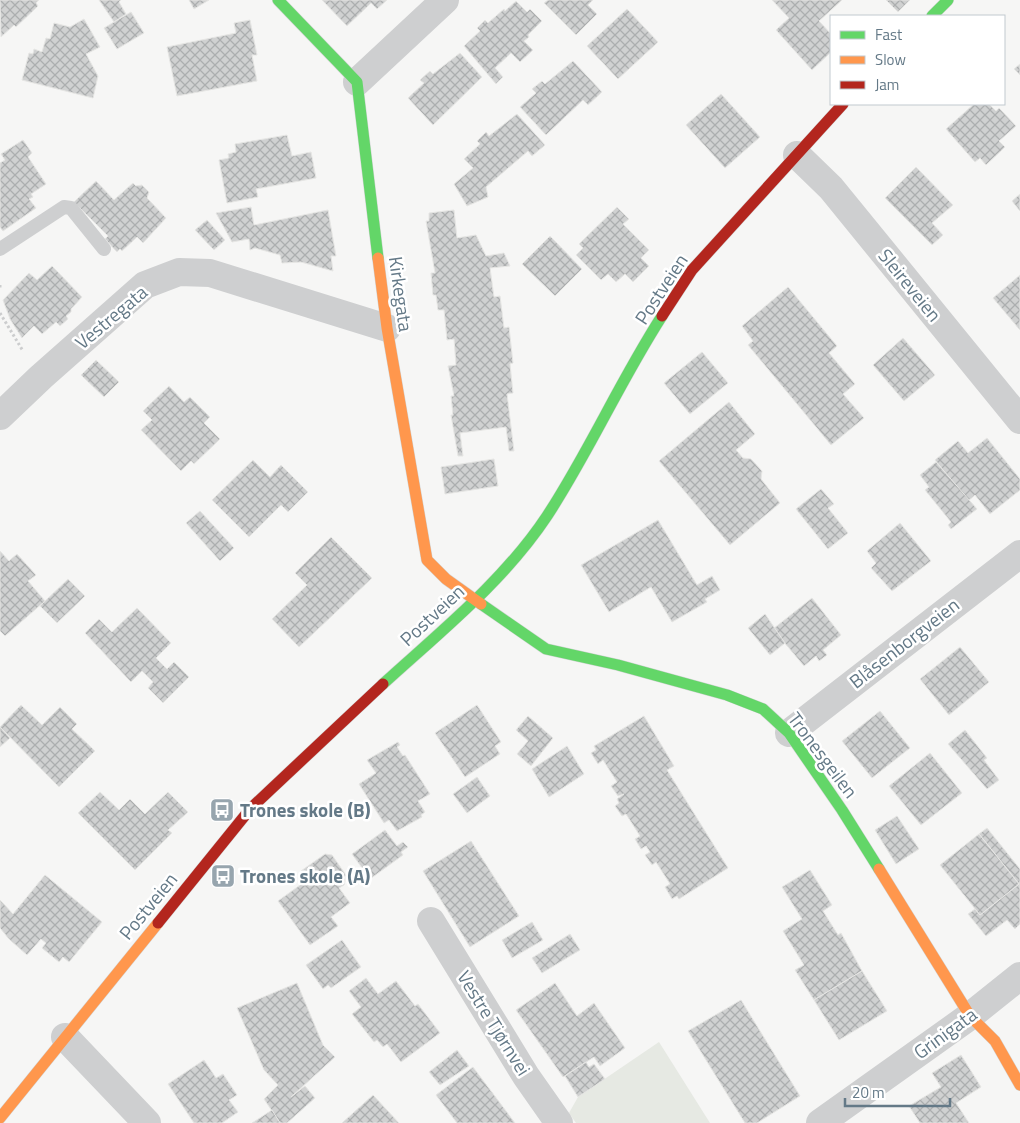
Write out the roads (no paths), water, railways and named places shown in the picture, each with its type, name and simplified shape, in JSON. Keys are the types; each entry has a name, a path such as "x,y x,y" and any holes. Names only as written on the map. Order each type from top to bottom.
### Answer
{"street":[{"path":"278,0 357,82 445,0"},
{"path":"933,15 948,0"},
{"name":"Kirkegata","path":"357,82 387,328 427,560 446,579 475,600"},
{"name":"Postveien","path":"0,1118 251,808 284,775 475,600 521,550 546,516 571,476 659,321 692,270 842,105"},
{"name":"Sleireveien","path":"797,155 831,188 1020,420"},
{"name":"Vestregata","path":"0,416 145,285 179,272 210,273 387,328"},
{"name":"Blåsenborgveien","path":"789,733 1020,554"},
{"name":"Tronesgeilen","path":"475,600 527,638 546,649 618,665 727,695 763,709 789,733 842,810 970,1016 995,1041 1020,1085"},
{"name":"Vestre Tjørnvei","path":"431,921 526,1076 559,1123"},
{"name":"Grinigata","path":"820,1123 970,1016 1020,976"},
{"path":"66,1037 147,1123"}],"lane":[{"path":"0,249 64,207 71,208 104,249"},
{"path":"0,1094 11,1104"}],"place":[{"name":"Trones skole (B)","path":"222,810"},
{"name":"Trones skole (A)","path":"223,876"}]}
